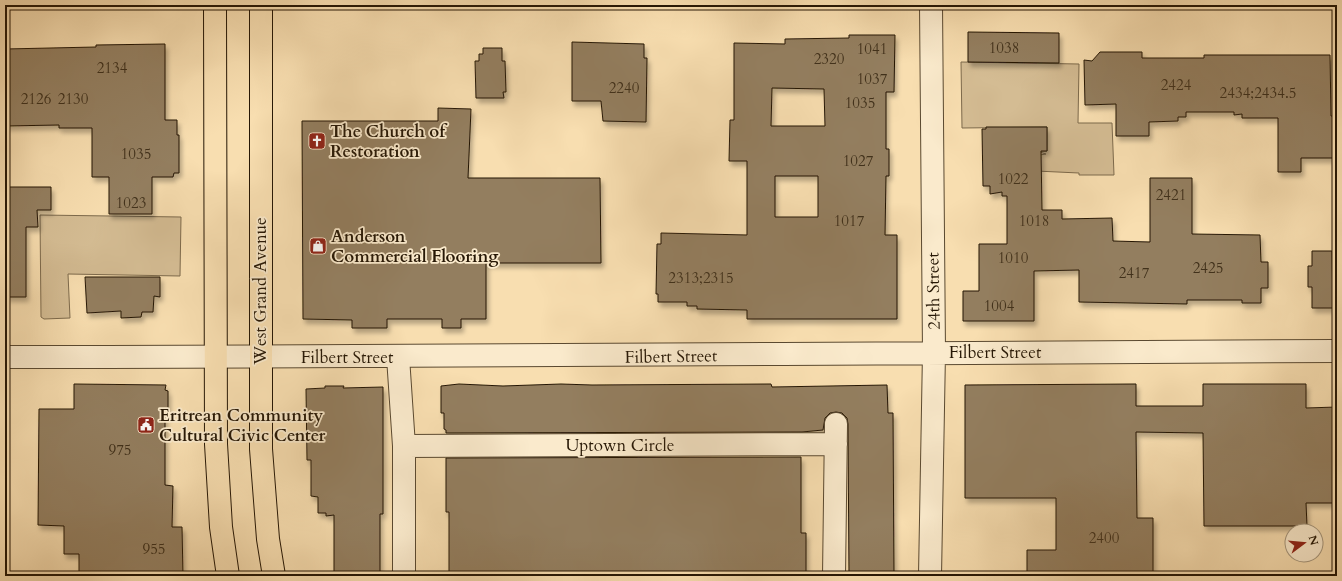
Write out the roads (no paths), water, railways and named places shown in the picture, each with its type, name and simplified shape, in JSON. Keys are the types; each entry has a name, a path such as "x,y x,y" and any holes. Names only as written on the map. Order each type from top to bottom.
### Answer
{"main road":[{"path":"215,5 216,444 221,527 228,576"},
{"name":"West Grand Avenue","path":"261,5 261,449 268,539 274,576"}],"street":[{"name":"24th Street","path":"930,576 934,352 931,5"},
{"name":"Filbert Street","path":"5,357 260,358 637,356 934,352 1337,351"},
{"path":"398,357 404,446 404,576"},
{"name":"Uptown Circle","path":"404,446 836,434 834,576"}],"place":[{"name":"The Church of Restoration","path":"317,141"},
{"name":"Anderson Commercial Flooring","path":"318,246"},
{"name":"Eritrean Community Cultural Civic Center","path":"146,425"}]}
